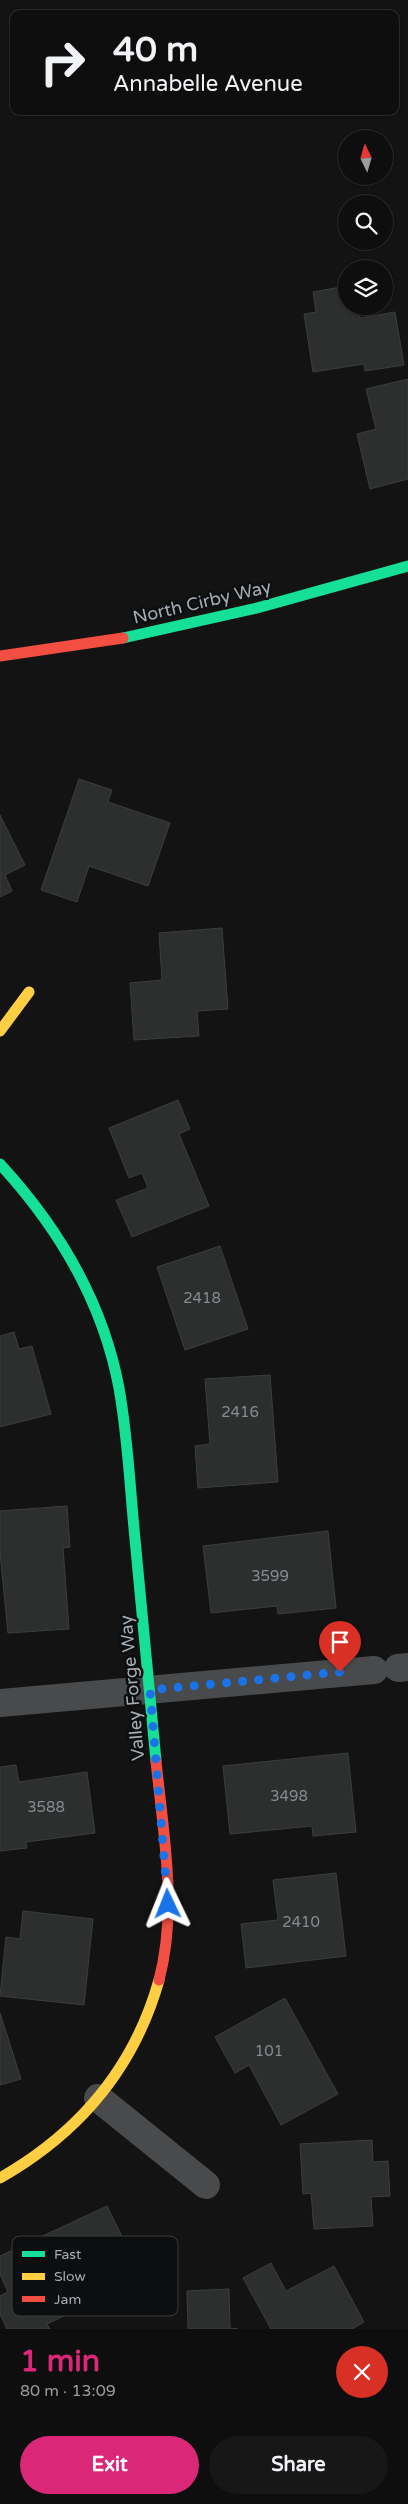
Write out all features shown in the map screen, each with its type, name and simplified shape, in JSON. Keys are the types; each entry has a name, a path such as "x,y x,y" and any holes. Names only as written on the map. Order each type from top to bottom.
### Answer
{"street":[{"name":"North Cirby Way","path":"0,656 121,638 207,620 408,566"},
{"path":"0,1031 29,992"},
{"name":"Valley Forge Way","path":"0,1164 46,1218 74,1263 101,1323 117,1380 126,1444 150,1690 167,1873 169,1920 162,1969 147,2015 126,2060 98,2098 62,2137 20,2169 0,2178"},
{"path":"0,1703 393,1668"},
{"path":"98,2098 206,2185"}],"building":[{"path":"338,287 338,315 360,315 360,318 393,315 395,312 404,365 365,371 364,364 313,372 304,314 316,312 313,292"},
{"path":"408,379 408,479 370,489 357,434 376,429 366,389"},
{"path":"79,779 112,790 108,802 170,823 148,886 89,866 77,902 41,890"},
{"path":"0,815 25,865 5,875 12,891 0,897"},
{"path":"222,928 228,1009 197,1011 199,1036 134,1040 130,983 162,980 159,933"},
{"path":"178,1100 190,1129 179,1134 209,1206 132,1237 116,1200 148,1188 142,1173 129,1178 109,1128"},
{"path":"220,1246 248,1329 185,1350 157,1267"},
{"path":"14,1332 19,1349 32,1346 51,1414 0,1427 0,1336"},
{"path":"270,1375 278,1482 198,1488 195,1446 210,1444 205,1379"},
{"path":"67,1506 70,1547 63,1548 69,1629 8,1633 0,1553 0,1511"},
{"path":"328,1531 336,1608 278,1614 277,1606 211,1613 203,1546"},
{"path":"348,1753 356,1832 313,1836 312,1826 230,1834 223,1766"},
{"path":"16,1765 19,1782 87,1772 95,1833 26,1842 27,1848 0,1851 0,1767"},
{"path":"336,1873 346,1956 246,1968 241,1924 278,1920 273,1880"},
{"path":"23,1911 93,1919 84,2005 0,1996 6,1937 20,1939"},
{"path":"285,1998 338,2094 281,2125 249,2065 235,2073 215,2037"},
{"path":"0,2013 21,2079 0,2085"},
{"path":"372,2140 373,2162 388,2161 390,2196 371,2197 373,2226 314,2229 311,2193 303,2194 300,2144"},
{"path":"107,2206 122,2236 43,2236"},
{"path":"12,2250 12,2316 64,2316 47,2324 50,2329 7,2329 0,2314 0,2296 8,2292 0,2274 0,2256"},
{"path":"271,2263 286,2291 334,2266 364,2322 352,2329 271,2329 243,2278"},
{"path":"229,2289 230,2328 238,2329 188,2329 187,2291"}],"traffic: fast":[{"path":"123,638 257,608 408,566"},
{"path":"0,1164 21,1188 59,1240 90,1296 112,1357 119,1388 127,1445 156,1761"}],"traffic: slow":[{"path":"0,1031 29,992"},
{"path":"0,2178 55,2141 100,2096 119,2070 135,2042 159,1980"}],"traffic: jam":[{"path":"0,656 123,638"},
{"path":"156,1761 165,1843 168,1898 168,1926 159,1980"}],"route":[{"path":"168,1904 167,1873 150,1690 340,1672"}]}
